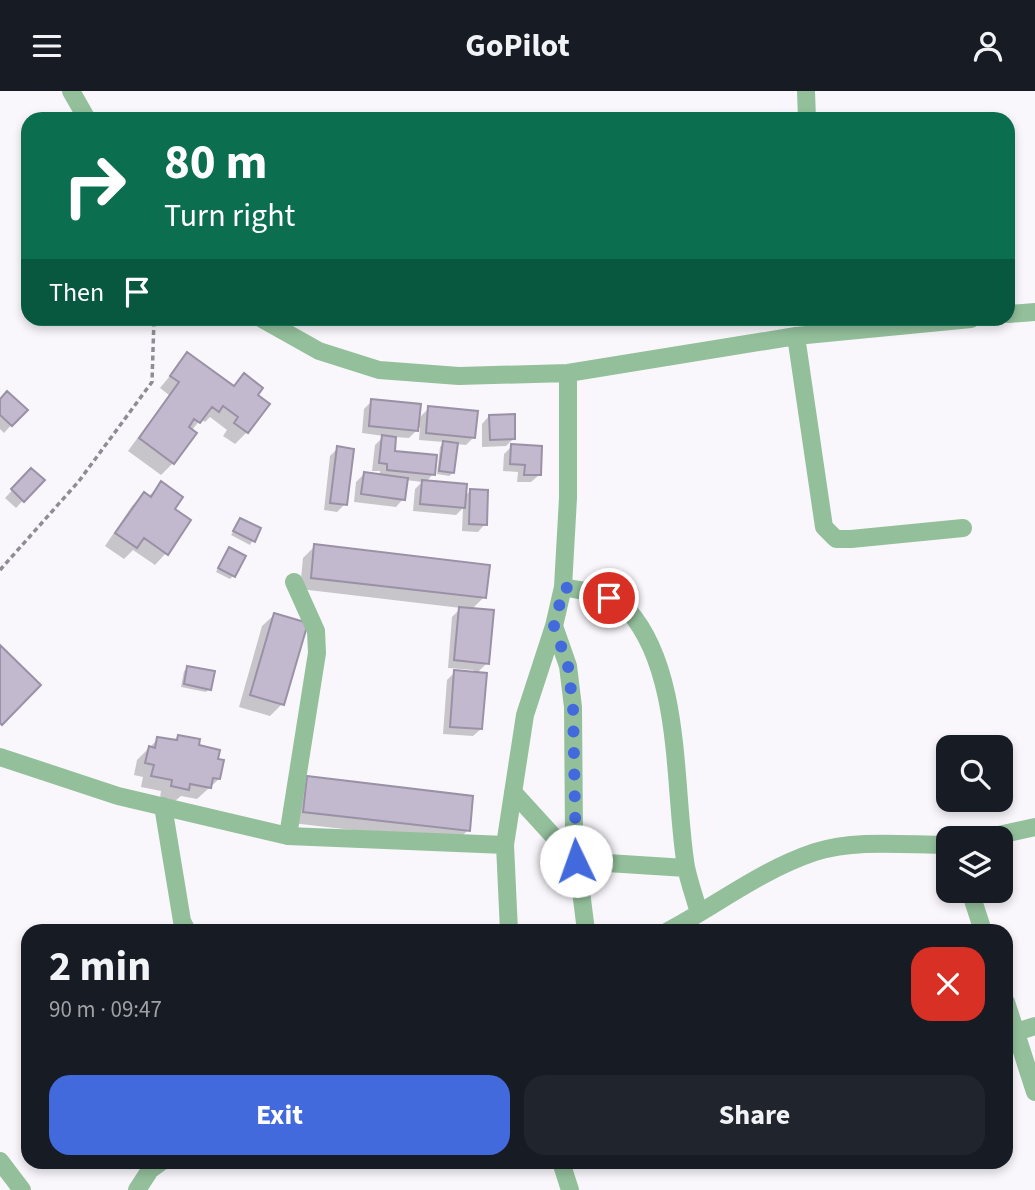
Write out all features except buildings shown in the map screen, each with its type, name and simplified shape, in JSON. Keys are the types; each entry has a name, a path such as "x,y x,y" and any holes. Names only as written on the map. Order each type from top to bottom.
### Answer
{"street":[{"path":"71,91 83,112"},
{"path":"806,91 807,112"},
{"path":"1015,313 1035,312"},
{"path":"274,326 319,351 379,370 459,376 568,373 796,336 817,326"},
{"path":"796,336 824,527 836,539 851,540 963,528"},
{"path":"509,924 505,845 525,715 564,587 568,498 568,373"},
{"path":"288,836 317,653 316,631 294,582"},
{"path":"564,587 609,598 627,608 651,646 669,713 686,868 699,913"},
{"path":"554,626 568,666 573,707 576,861 585,924"},
{"path":"0,757 118,796 288,836 505,845"},
{"path":"513,792 576,861 686,868"},
{"path":"163,806 184,924"},
{"path":"1013,832 1035,827"},
{"path":"680,924 743,885 815,852 863,844 936,845"},
{"path":"974,903 981,924"},
{"path":"1013,1023 1035,1092"},
{"path":"1016,1032 1035,1026"},
{"path":"0,1161 22,1190"},
{"path":"137,1190 153,1169"},
{"path":"155,1169 157,1190"},
{"path":"563,1169 570,1190"}],"path":[{"path":"0,570 79,481 152,382 154,326"}],"route":[{"path":"576,861 573,707 568,666 554,626 564,587 609,598"}]}
